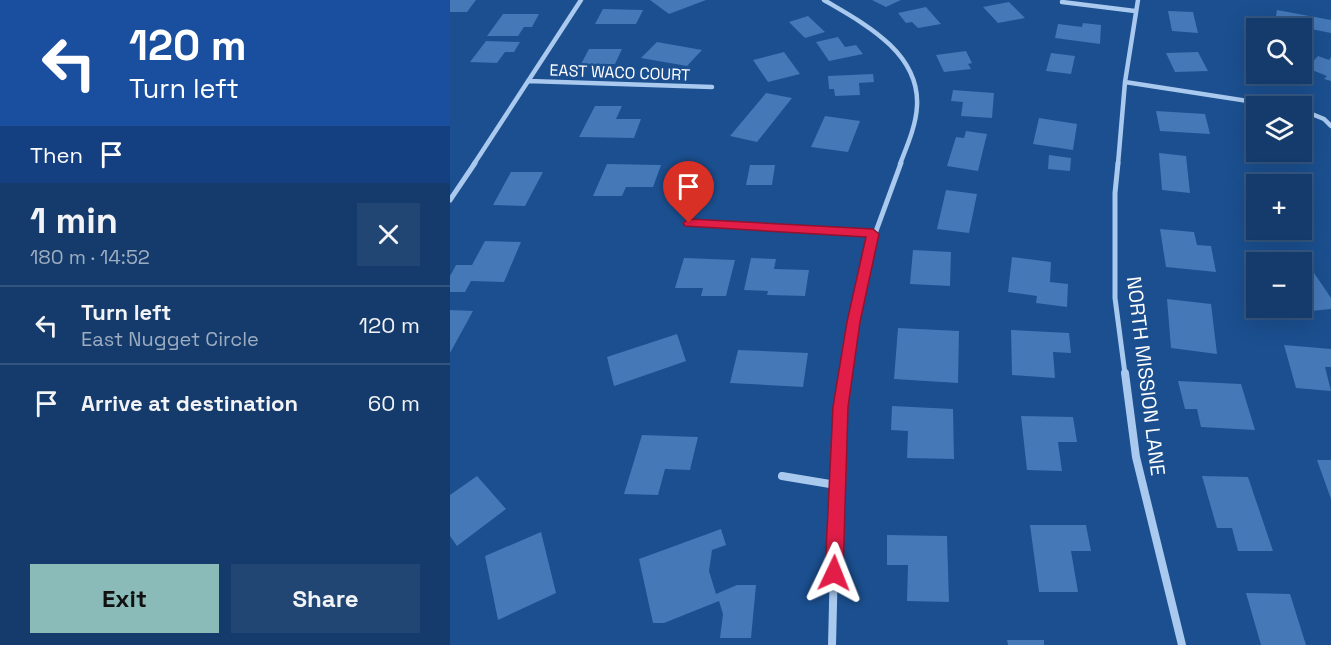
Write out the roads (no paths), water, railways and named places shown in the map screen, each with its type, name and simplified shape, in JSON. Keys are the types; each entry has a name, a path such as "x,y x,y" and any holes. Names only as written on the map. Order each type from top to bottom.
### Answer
{"street":[{"path":"450,200 581,0"},
{"path":"824,0 888,41 912,77 918,100 914,121 873,234 854,322 841,407 836,485 832,645"},
{"name":"NORTH MISSION LANE","path":"1138,0 1125,82 1115,193 1115,298 1136,457 1182,645"},
{"path":"1062,2 1135,11"},
{"name":"EAST WACO COURT","path":"528,81 712,87"},
{"path":"1125,82 1246,101"},
{"path":"1312,114 1331,126"},
{"path":"689,223 873,234"},
{"path":"782,476 836,485"}]}
